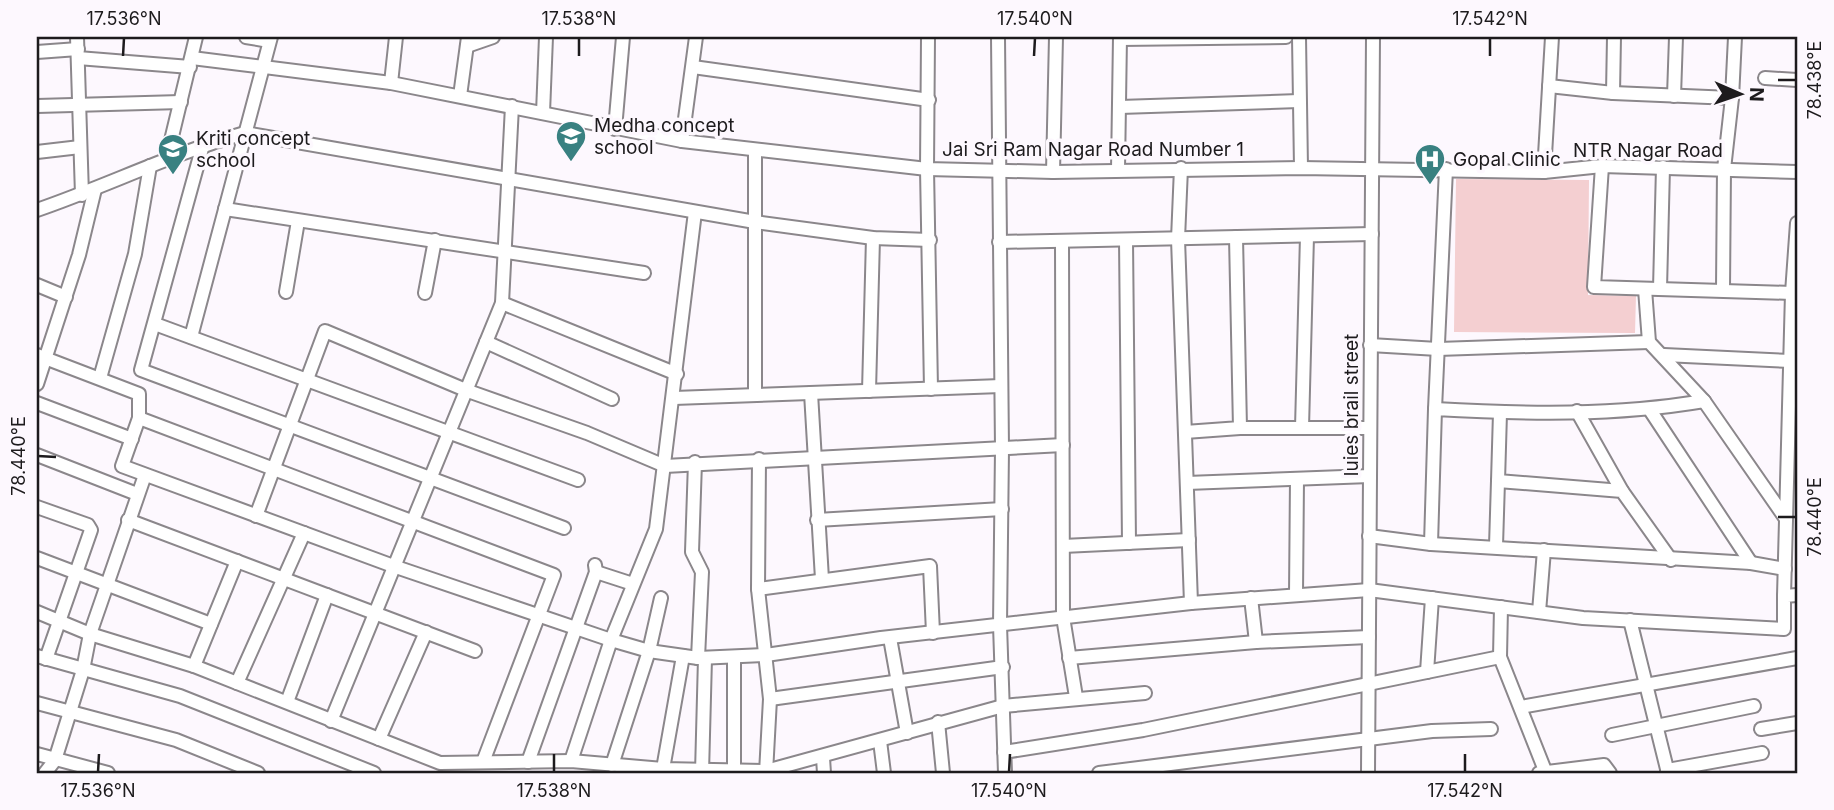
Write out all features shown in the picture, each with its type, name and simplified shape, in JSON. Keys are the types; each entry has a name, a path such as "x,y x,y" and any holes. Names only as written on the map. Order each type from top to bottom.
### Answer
{"street":[{"path":"167,157 196,37"},
{"path":"191,337 270,39 246,37"},
{"path":"391,83 396,37"},
{"path":"460,96 467,41 493,37"},
{"path":"542,113 546,37"},
{"path":"615,129 623,37"},
{"path":"682,141 696,37"},
{"path":"928,37 927,169 931,389"},
{"path":"998,37 1002,386 1000,625 1005,773"},
{"path":"1053,172 1056,37"},
{"path":"1118,169 1120,38 1286,37"},
{"path":"1299,37 1301,167"},
{"name":"luies brail street","path":"1368,773 1373,37"},
{"path":"1544,172 1552,37"},
{"path":"1613,93 1614,37"},
{"path":"1674,96 1676,37"},
{"path":"1723,289 1724,169 1735,37"},
{"path":"77,48 82,195"},
{"name":"Jai Sri Ram Nagar Road Number 1","path":"37,52 77,48 191,62 262,65 391,83 682,141 927,169 1053,172 1181,168 1374,168"},
{"path":"693,67 929,100"},
{"path":"1765,78 1797,80"},
{"path":"1549,86 1613,93 1732,98"},
{"path":"1120,107 1299,101"},
{"path":"37,106 181,102"},
{"path":"331,721 502,303 512,106"},
{"path":"37,210 82,195 167,157 245,133 755,222 873,237 930,240"},
{"path":"204,145 141,370 564,528"},
{"path":"37,152 80,147"},
{"path":"754,395 755,151"},
{"path":"100,378 135,254 150,166"},
{"path":"1602,166 1594,287 1792,293"},
{"name":"NTR Nagar Road","path":"1374,168 1544,172 1602,166 1797,172"},
{"path":"1660,289 1663,167"},
{"path":"1181,168 1178,239 1191,603"},
{"path":"1431,544 1446,169"},
{"path":"37,384 42,356 66,297 95,188"},
{"path":"225,209 644,273"},
{"path":"571,761 611,640 656,529 695,212"},
{"path":"286,292 298,221"},
{"path":"42,356 139,394 139,418 122,466 396,567 649,651 701,658 734,658 1191,603 1369,590 1539,612 1784,629 1791,595 1785,569 1792,542 1786,519 1793,424 1792,293 1797,223"},
{"path":"999,242 1372,234"},
{"path":"1302,428 1307,236"},
{"path":"869,391 873,237"},
{"path":"1236,237 1241,428"},
{"path":"425,293 435,240"},
{"path":"1126,240 1129,543"},
{"path":"1062,241 1063,617 1076,697"},
{"path":"37,285 66,297"},
{"path":"1645,289 1649,342"},
{"path":"502,303 677,374"},
{"path":"155,324 578,480"},
{"path":"256,516 325,331 468,391 587,433 665,466 695,462 1063,444"},
{"path":"486,342 612,400"},
{"path":"1370,345 1438,349 1649,342 1664,355 1704,401 1786,519"},
{"path":"1664,355 1791,361"},
{"path":"674,398 1002,386"},
{"path":"811,393 822,579"},
{"path":"1435,409 1500,413 1650,410 1704,401"},
{"path":"37,403 131,439"},
{"path":"1650,410 1751,563"},
{"path":"1577,411 1622,491 1671,559"},
{"path":"1496,546 1500,413"},
{"path":"139,418 554,575 484,762"},
{"path":"1185,432 1241,428 1370,428"},
{"path":"37,455 137,494"},
{"path":"759,460 758,589 770,699 766,772"},
{"path":"695,462 692,552 702,572 702,771"},
{"path":"45,773 55,760 83,670 90,634 145,475"},
{"path":"1187,483 1370,476"},
{"path":"1296,595 1297,479"},
{"path":"1498,481 1622,491"},
{"path":"37,508 89,527 90,533 58,621 41,657 180,695 374,773"},
{"path":"817,520 1002,509"},
{"path":"128,520 475,651"},
{"path":"237,683 304,533"},
{"path":"1370,536 1431,544 1751,563 1785,569"},
{"path":"1063,546 1189,540"},
{"path":"1539,612 1544,550"},
{"path":"37,558 211,624"},
{"path":"194,666 237,561"},
{"path":"758,589 930,566 933,633"},
{"path":"528,762 595,568 633,584"},
{"path":"287,702 327,595"},
{"path":"612,765 649,651 661,598"},
{"path":"1251,598 1256,642"},
{"path":"1427,672 1432,598"},
{"path":"1501,607 1500,657 1544,773 1604,765 1609,773"},
{"path":"37,612 90,634 194,666 440,763 528,762 556,768 571,761 663,769 766,772 1003,706 1076,697 1145,693"},
{"path":"1630,620 1668,772 1762,753"},
{"path":"379,739 426,632"},
{"path":"1069,658 1256,642 1369,637"},
{"path":"890,638 907,733"},
{"path":"663,769 683,656"},
{"path":"1004,752 1143,730 1500,657"},
{"path":"734,658 734,771"},
{"path":"1521,707 1797,658"},
{"path":"770,699 1003,667"},
{"path":"37,703 176,740 258,773"},
{"path":"1612,735 1754,706"},
{"path":"938,722 943,773"},
{"path":"1762,729 1797,723"},
{"path":"1099,773 1432,731 1491,729"},
{"path":"880,741 884,773"},
{"path":"37,754 84,770 108,773"},
{"path":"823,758 824,773"}],"shaded area":[{"path":"1456,179 1589,180 1588,295 1636,296 1635,333 1454,332"}],"place":[{"name":"Medha concept school","path":"571,163"},
{"name":"Kriti concept school","path":"173,176"},
{"name":"Gopal Clinic","path":"1430,186"}]}
